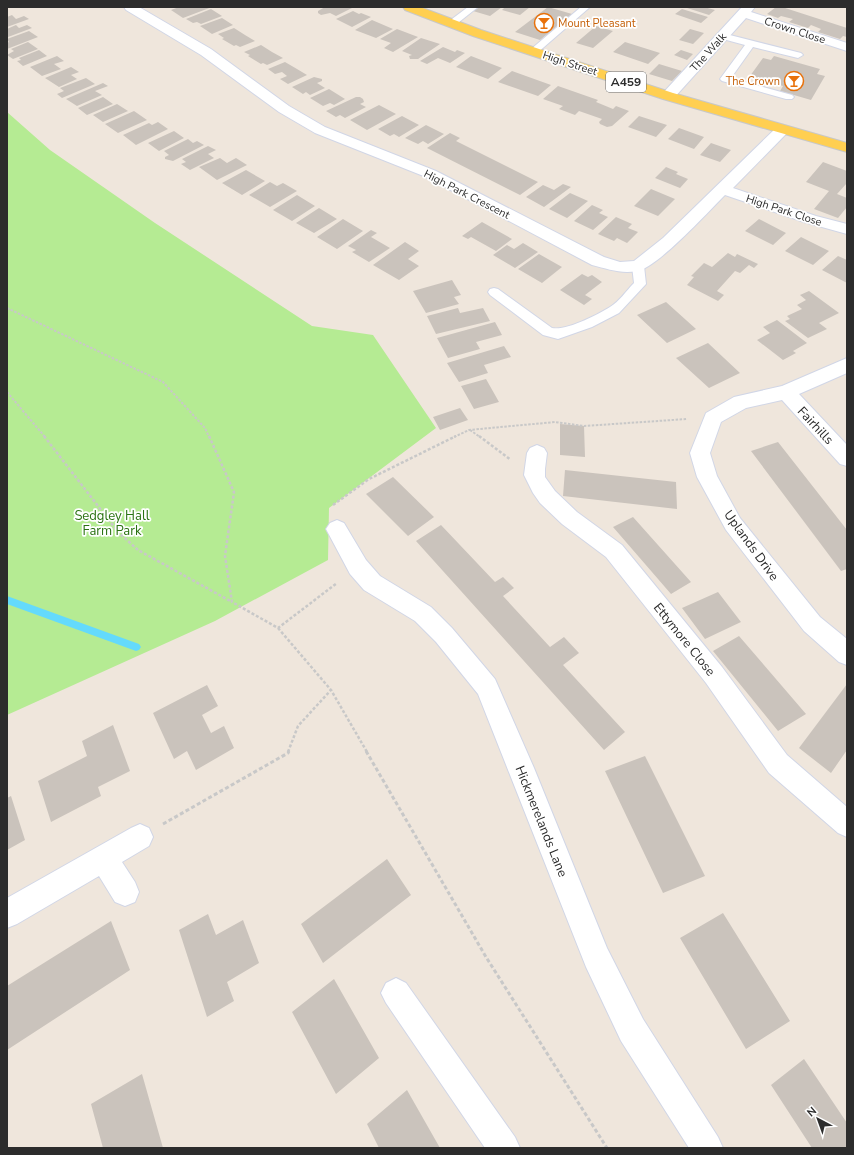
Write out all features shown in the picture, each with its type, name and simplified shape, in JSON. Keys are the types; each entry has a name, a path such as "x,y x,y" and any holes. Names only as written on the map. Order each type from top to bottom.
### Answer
{"main road":[{"name":"High Street","path":"409,7 451,24 668,96 847,148"}],"street":[{"name":"High Park Crescent","path":"130,7 206,52 284,109 320,130 432,174 598,261 620,268 638,266"},
{"name":"The Walk","path":"668,96 746,10"},
{"name":"Crown Close","path":"746,10 847,47"},
{"path":"638,266 669,242 782,130"},
{"name":"High Park Close","path":"722,190 810,219 847,229"},
{"path":"713,418 741,402 786,392 847,365"},
{"name":"Fairhills","path":"786,392 847,458"},
{"name":"Uplands Drive","path":"713,418 700,453 707,477 733,524 812,624 847,654"},
{"path":"534,477 537,453"},
{"name":"Ettymore Close","path":"534,477 546,497 592,537 614,551 714,675 778,764 847,824"},
{"name":"Hickmerelands Lane","path":"337,529 358,567 372,583 423,614 444,635 487,687 521,768 596,957 632,1030 707,1148"},
{"path":"7,914 140,836"},
{"path":"104,858 125,892"},
{"path":"396,993 504,1148"}],"lane":[{"path":"451,24 474,7"},
{"path":"533,52 586,7"},
{"path":"722,36 798,55"},
{"path":"751,43 725,79 789,97"},
{"path":"494,292 548,332 558,334 587,324 615,310 640,284 638,266"}],"path":[{"path":"7,308 163,382 205,428 234,492 225,556 232,602"},
{"path":"7,392 51,444 118,532 138,550 278,628 331,690 486,957 607,1148"},
{"path":"337,529 329,508 369,479 469,430 555,422 584,426 713,418"},
{"path":"469,430 534,477"},
{"path":"278,628 358,567"},
{"path":"140,836 288,753 298,726 331,690"}],"green space":[{"name":"Sedgley Hall Farm Park","path":"7,112 50,150 155,223 312,326 373,335 436,428 329,508 328,560 215,621 7,715"}],"building":[{"path":"179,7 212,7 183,18 171,10"},
{"path":"325,7 352,8 336,16 330,13 321,15 318,13 318,11"},
{"path":"478,7 502,7 490,16 473,11"},
{"path":"505,7 530,7 520,15 502,10"},
{"name":"Mount Pleasant","path":"548,7 572,14 540,40 515,32"},
{"path":"684,7 704,7 715,10 709,15"},
{"path":"776,7 782,7 847,28 847,37 843,36 840,39 818,32 821,29 811,25 808,28 789,22 793,19 781,16 778,18 767,14"},
{"path":"211,9 222,16 201,24 197,22 193,23 186,19"},
{"path":"682,9 708,17 701,23 675,14"},
{"path":"353,11 371,17 352,27 336,19"},
{"path":"12,15 16,19 24,16 29,19 7,27 7,17"},
{"path":"222,18 233,25 212,34 200,26"},
{"path":"372,20 393,29 376,38 355,30"},
{"path":"16,25 19,28 27,25 32,28 8,37 7,29"},
{"path":"596,26 613,31 593,48 576,43"},
{"path":"234,28 255,41 240,47 236,45 234,46 222,39 224,38 218,34"},
{"path":"397,29 418,37 393,52 384,48 391,43 380,39"},
{"path":"690,29 704,33 693,44 679,40"},
{"path":"29,31 38,37 7,49 7,43 9,42 7,39"},
{"path":"421,38 440,44 418,59 410,59 409,56 412,55 402,51"},
{"path":"28,42 38,49 13,59 7,55 14,51 11,49"},
{"path":"625,42 660,53 648,64 613,52"},
{"path":"261,45 283,58 267,65 263,63 261,64 244,52"},
{"path":"443,47 455,52 457,50 465,53 450,63 438,58 427,64 420,61"},
{"path":"39,50 47,56 23,66 17,61 21,60 19,58"},
{"path":"681,50 693,54 687,60 674,55"},
{"path":"57,56 64,61 54,64 61,69 42,76 30,67"},
{"path":"471,56 502,68 488,79 456,67"},
{"name":"The Crown","path":"774,56 820,69 817,74 825,76 811,100 780,91 783,86 750,76 763,58 771,60"},
{"path":"285,62 307,75 288,84 280,79 287,76 282,72 275,74 268,69"},
{"path":"659,64 682,71 672,81 649,74"},
{"path":"71,67 79,72 71,75 77,79 59,87 45,78"},
{"path":"512,71 551,85 538,96 498,82"},
{"path":"314,77 322,79 322,81 317,83 325,88 310,95 306,92 303,94 292,87"},
{"path":"86,78 95,84 62,98 57,94 64,91 60,88"},
{"path":"103,83 108,86 95,91 102,95 77,106 66,99"},
{"path":"558,86 598,100 596,102 613,109 616,106 629,111 612,126 607,127 600,124 599,122 602,119 579,111 575,115 559,109 563,106 543,99"},
{"path":"329,89 345,99 334,105 330,103 323,106 310,98"},
{"path":"103,97 113,104 87,115 78,108"},
{"path":"356,97 363,99 364,102 360,104 366,107 345,118 340,115 336,117 326,111"},
{"path":"117,104 128,111 103,122 93,115"},
{"path":"379,105 396,114 367,130 350,120"},
{"path":"134,111 147,120 118,133 105,124"},
{"path":"402,116 419,125 399,137 394,134 390,136 378,129"},
{"path":"639,116 667,125 656,137 628,127"},
{"path":"158,122 168,129 136,145 123,135 149,123 152,125"},
{"path":"426,125 444,134 428,144 423,141 418,144 405,138"},
{"path":"679,128 704,137 694,149 668,139"},
{"path":"174,131 184,138 159,151 148,143"},
{"path":"450,133 460,138 456,141 538,182 520,195 427,148"},
{"path":"188,139 193,143 197,141 204,145 173,161 165,159 165,157 169,155 164,151"},
{"path":"711,143 731,150 720,162 700,155"},
{"path":"208,146 216,150 208,154 214,158 190,170 181,164 186,162 182,159"},
{"path":"220,158 227,163 236,158 247,165 217,180 199,167"},
{"path":"823,162 847,171 847,183 837,194 847,198 847,207 838,218 814,209 829,191 806,182"},
{"path":"666,167 678,172 676,174 688,179 680,188 655,178"},
{"path":"246,170 265,181 242,195 222,183"},
{"path":"270,182 277,186 283,183 297,191 270,207 249,195"},
{"path":"563,184 571,187 544,207 526,197 543,185 554,190"},
{"path":"651,189 675,199 658,216 634,206"},
{"path":"570,193 588,201 567,218 549,209"},
{"path":"297,195 315,206 292,221 273,210"},
{"path":"592,205 603,210 599,213 608,217 593,230 574,221"},
{"path":"319,208 337,219 314,233 296,223"},
{"path":"616,217 632,224 628,228 638,232 627,243 617,238 614,241 598,234"},
{"path":"343,219 363,231 337,249 317,237"},
{"path":"759,219 786,233 773,245 745,231"},
{"path":"482,222 512,239 496,251 471,237 468,239 462,236"},
{"path":"371,230 377,233 371,237 390,248 369,262 352,252 356,250 348,246"},
{"path":"801,237 829,251 813,265 785,251"},
{"path":"405,242 419,251 408,259 419,266 399,280 373,265"},
{"path":"523,243 538,252 515,268 493,255 507,245 514,249"},
{"path":"728,253 735,257 737,254 758,264 754,268 749,265 740,273 735,271 717,291 724,295 718,301 687,285 694,277 691,276 704,263 712,267"},
{"path":"539,254 562,267 542,283 518,269"},
{"path":"838,256 847,260 847,283 822,270"},
{"path":"582,274 588,277 592,275 602,282 585,295 592,299 584,305 560,290"},
{"path":"452,280 461,295 454,297 459,304 426,313 413,291"},
{"path":"809,291 839,313 819,323 827,329 808,338 785,321 790,319 787,316 802,309 797,305 806,300 800,295"},
{"path":"666,302 696,329 667,343 637,315"},
{"path":"458,308 460,313 483,308 490,321 436,334 427,316"},
{"path":"777,320 807,343 793,351 796,353 783,360 757,340 770,333 763,327"},
{"path":"495,322 502,335 476,342 480,349 448,358 437,338"},
{"path":"708,343 740,373 709,388 676,358"},
{"path":"504,346 511,357 484,365 488,373 459,382 447,363"},
{"path":"486,379 499,402 474,409 461,386"},
{"path":"460,408 468,420 440,430 433,417"},
{"path":"560,424 584,426 585,457 560,455"},
{"path":"778,442 847,530 847,569 841,571 751,451"},
{"path":"565,470 676,482 677,509 563,496"},
{"path":"393,477 434,517 408,536 366,494"},
{"path":"633,517 691,582 671,594 613,527"},
{"path":"441,525 495,582 503,577 514,588 503,596 550,647 564,637 579,653 563,665 625,732 604,750 416,541"},
{"path":"718,592 741,622 705,639 682,608"},
{"path":"739,636 806,714 778,731 713,651"},
{"path":"847,684 847,750 831,773 799,748"},
{"path":"207,685 218,706 202,715 211,733 224,726 234,748 196,770 187,751 174,759 153,713"},
{"path":"113,725 130,771 98,787 101,796 51,822 38,781 87,756 82,741"},
{"path":"645,756 705,876 663,893 605,771"},
{"path":"11,796 25,840 7,850 7,798"},
{"path":"387,859 411,895 323,963 301,924"},
{"path":"723,913 790,1021 746,1049 680,938"},
{"path":"208,914 216,935 243,920 259,963 227,982 234,1001 207,1017 179,930"},
{"path":"111,921 130,970 7,1050 7,986"},
{"path":"334,979 379,1058 336,1094 292,1012"},
{"path":"804,1059 847,1123 847,1148 812,1148 771,1085"},
{"path":"142,1074 163,1148 103,1148 91,1104"},
{"path":"407,1090 440,1148 379,1148 367,1124"}],"waterway":[{"path":"7,600 136,647"}],"place":[{"name":"Mount Pleasant","path":"544,23"},
{"name":"The Crown","path":"794,81"}]}
